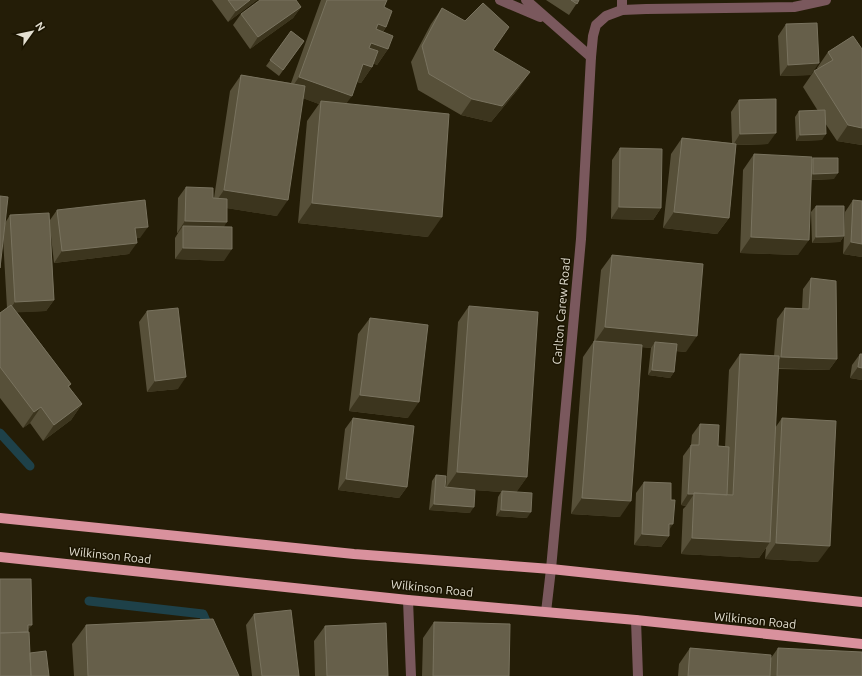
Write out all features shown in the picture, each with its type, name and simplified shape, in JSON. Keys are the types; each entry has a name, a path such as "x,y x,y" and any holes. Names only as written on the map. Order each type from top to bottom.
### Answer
{"main road":[{"path":"0,518 354,554 551,569 862,602"},
{"name":"Wilkinson Road","path":"0,557 408,600 636,620 862,644"}],"street":[{"path":"500,0 548,20"},
{"path":"526,0 591,57"},
{"path":"622,5 646,9 794,7 826,0"},
{"name":"Carlton Carew Road","path":"546,612 581,239 593,36 596,25 622,5"},
{"path":"408,600 411,676"},
{"path":"636,620 638,676"}],"building":[{"path":"228,0 250,0 236,11"},
{"path":"260,0 296,0 301,7 258,37 241,14"},
{"path":"327,0 387,0 384,7 392,11 386,27 378,24 376,29 393,36 388,49 371,43 369,48 378,51 372,67 363,64 352,96 299,77"},
{"path":"571,0 579,0 577,4"},
{"path":"483,3 509,27 493,50 530,72 502,106 472,99 429,74 422,46 442,8 465,21"},
{"path":"817,23 819,63 788,65 786,24"},
{"path":"291,31 304,41 283,70 270,60"},
{"path":"853,36 862,49 862,128 848,125 814,71 833,60 828,52"},
{"path":"241,75 305,86 288,200 224,190"},
{"path":"776,99 776,133 740,134 739,100"},
{"path":"321,101 449,114 442,217 312,203"},
{"path":"825,110 826,134 800,135 799,111"},
{"path":"682,138 736,144 729,218 674,212"},
{"path":"620,148 662,149 661,208 619,207"},
{"path":"754,154 812,157 809,240 751,237"},
{"path":"813,158 838,158 838,173 813,174"},
{"path":"186,187 213,188 213,198 227,199 227,222 185,221"},
{"path":"0,196 8,197 0,268"},
{"path":"145,200 148,227 135,228 137,243 62,251 57,210"},
{"path":"853,200 862,201 862,244 851,242"},
{"path":"816,206 844,206 844,236 816,237"},
{"path":"49,213 54,300 15,302 10,215"},
{"path":"183,226 232,227 232,249 183,248"},
{"path":"612,255 703,264 697,336 605,327"},
{"path":"811,278 836,281 837,359 781,357 785,308 809,309"},
{"path":"11,305 71,384 68,386 82,404 54,425 41,407 34,412 0,367 0,313"},
{"path":"469,306 538,312 527,477 457,472"},
{"path":"178,308 186,377 155,381 147,311"},
{"path":"370,318 428,325 419,402 360,395"},
{"path":"594,341 642,345 631,501 582,498"},
{"path":"655,342 677,344 674,372 652,370"},
{"path":"740,354 779,356 770,542 692,538 694,493 733,495"},
{"path":"860,354 862,354 862,368 858,367"},
{"path":"353,418 414,426 407,487 346,479"},
{"path":"782,418 836,421 830,546 776,543"},
{"path":"700,424 719,425 718,446 729,447 727,495 688,494 691,445 699,445"},
{"path":"436,475 446,476 445,487 475,490 474,507 434,504"},
{"path":"644,482 671,483 671,500 675,500 673,524 669,524 669,536 642,534"},
{"path":"502,491 532,493 531,512 501,510"},
{"path":"0,579 31,579 32,625 28,625 28,632 0,633"},
{"path":"291,610 299,676 262,676 254,614"},
{"path":"213,619 239,676 88,676 86,625"},
{"path":"434,622 510,624 509,676 433,676"},
{"path":"386,623 388,676 327,676 325,626"},
{"path":"29,632 31,676 0,676 0,633"},
{"path":"690,648 771,655 770,676 688,676"},
{"path":"778,648 862,652 862,676 777,676"},
{"path":"46,651 49,676 31,676 30,653"}],"waterway":[{"path":"0,433 30,466"},
{"path":"89,601 203,614 210,630"}]}
